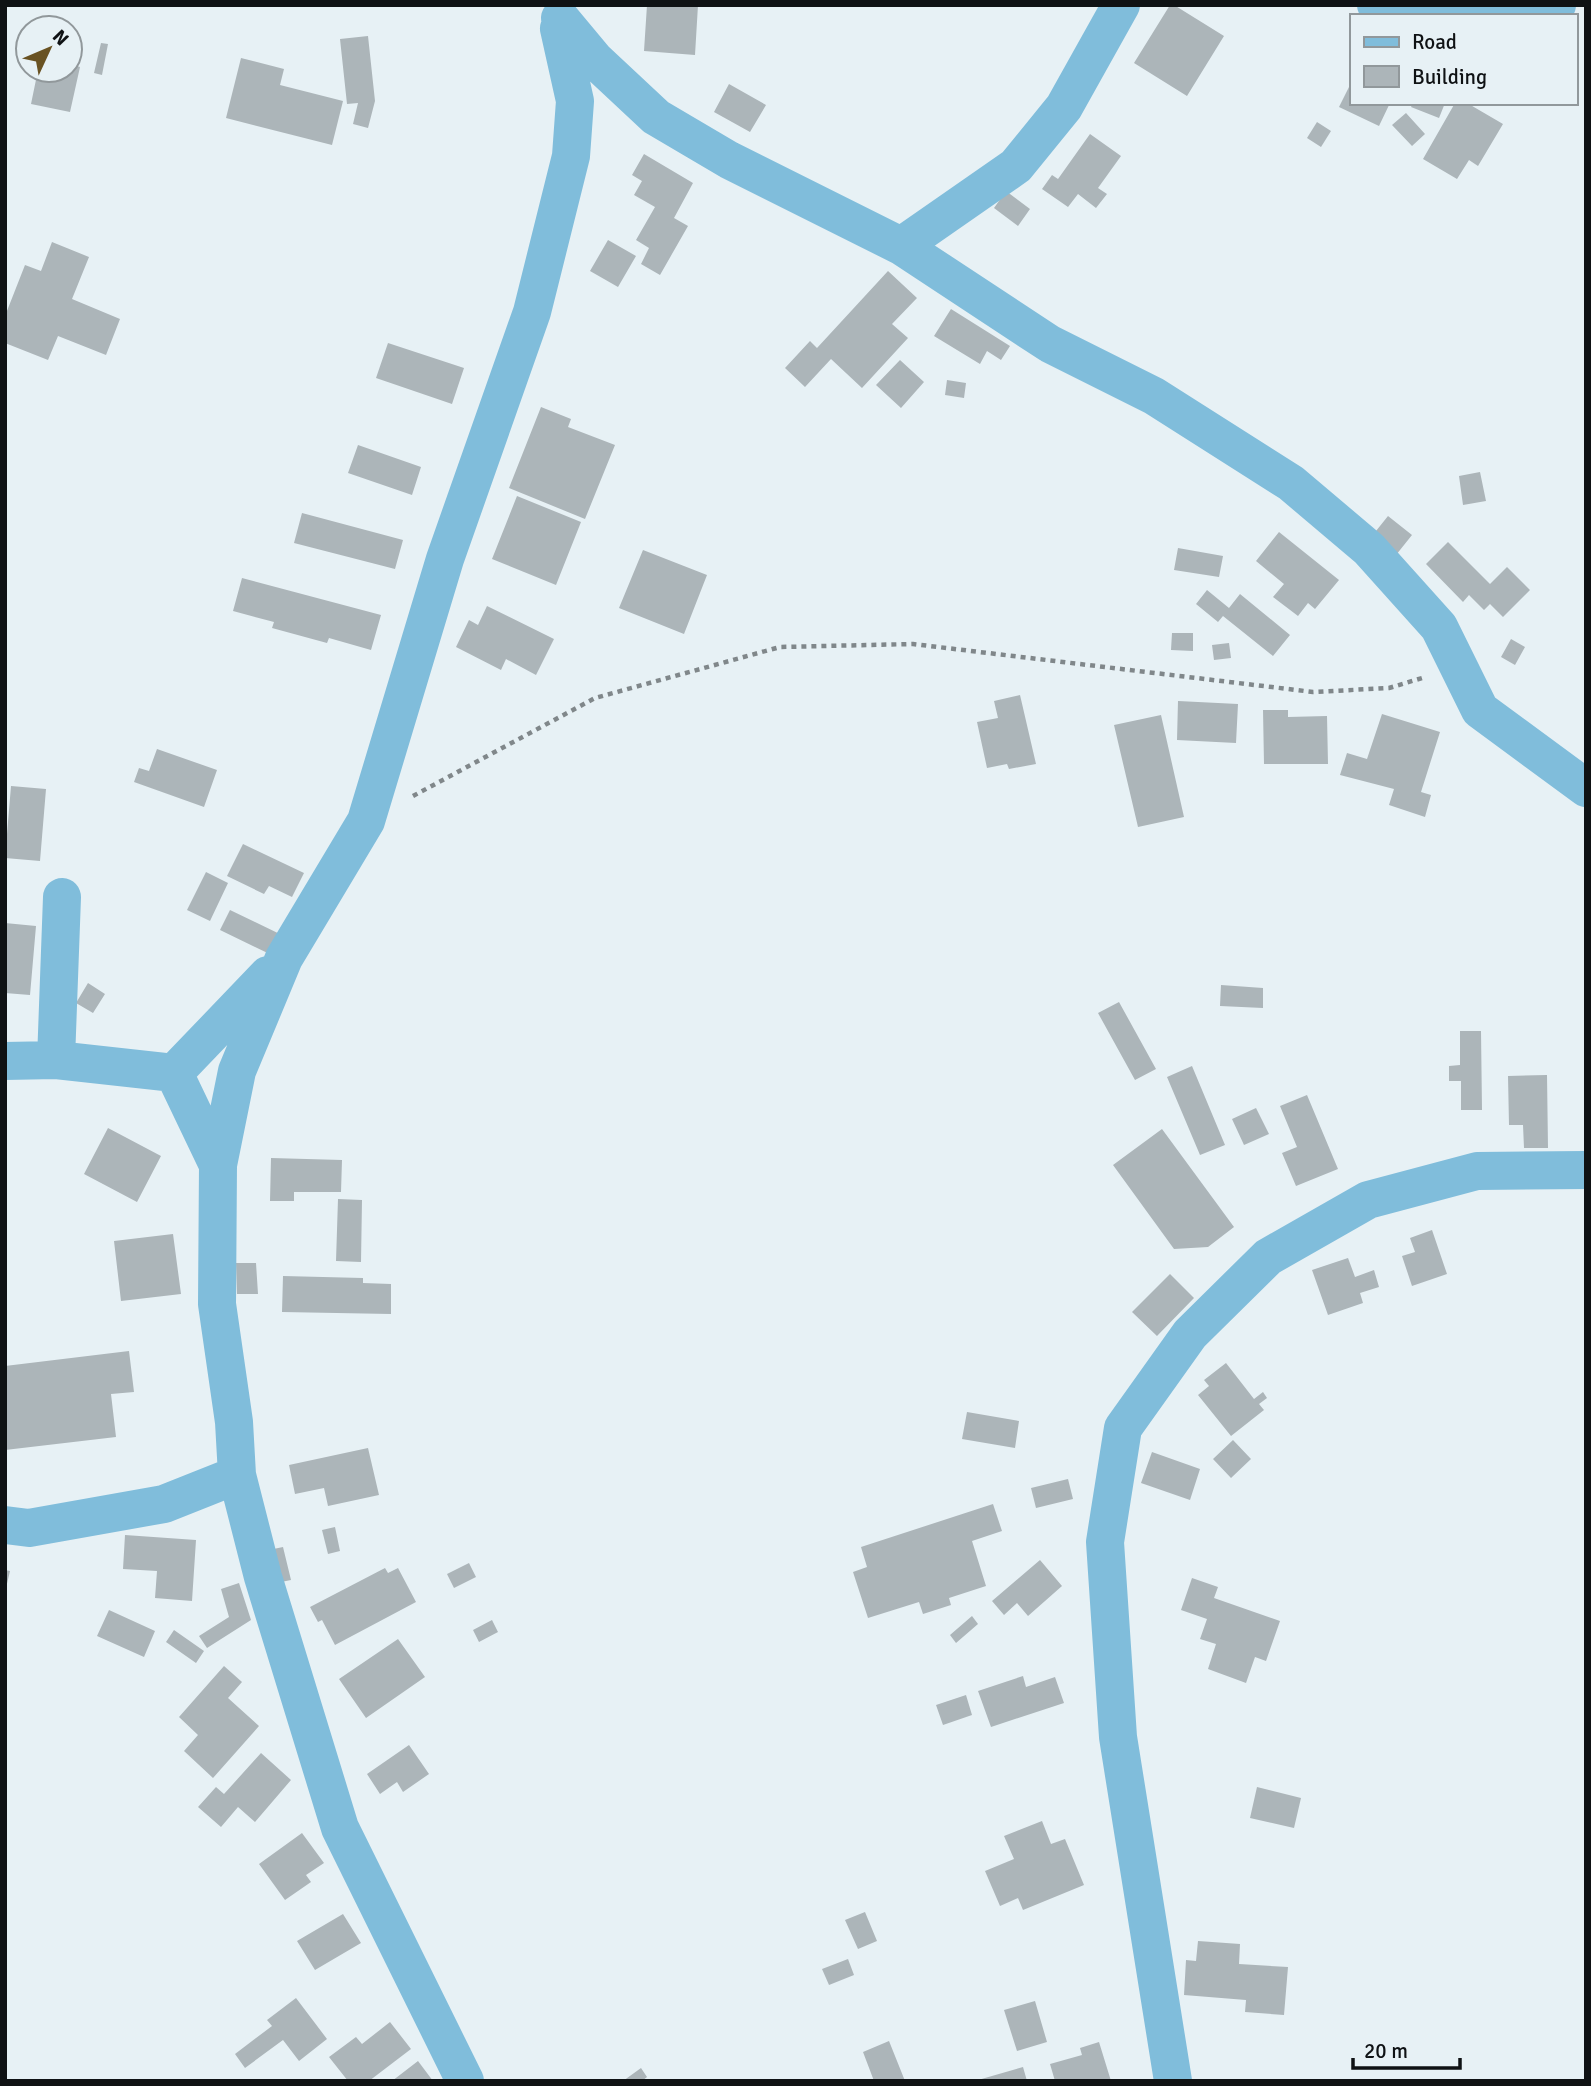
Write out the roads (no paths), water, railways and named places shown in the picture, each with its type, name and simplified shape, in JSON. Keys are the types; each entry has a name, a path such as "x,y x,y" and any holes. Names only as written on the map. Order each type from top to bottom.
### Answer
{"street":[{"path":"901,246 1016,166 1064,107 1121,5"},
{"path":"1376,5 1404,14"},
{"path":"1458,14 1557,5"},
{"path":"558,15 595,60 656,117 729,160 901,246 1050,344 1154,396 1291,483 1369,549 1439,627 1480,710 1586,788"},
{"path":"465,2081 340,1828 262,1577 237,1475 234,1422 218,1304 218,1166 237,1071 284,958 366,821 445,559 533,312 571,156 575,101 558,15"},
{"path":"56,1060 62,897"},
{"path":"174,1073 284,958"},
{"path":"5,1061 56,1060 174,1073"},
{"path":"174,1073 218,1166"},
{"path":"1173,2081 1118,1737 1105,1542 1123,1428 1190,1335 1268,1257 1368,1200 1477,1171 1586,1170"},
{"path":"5,1525 29,1528 164,1504 237,1475"}]}
